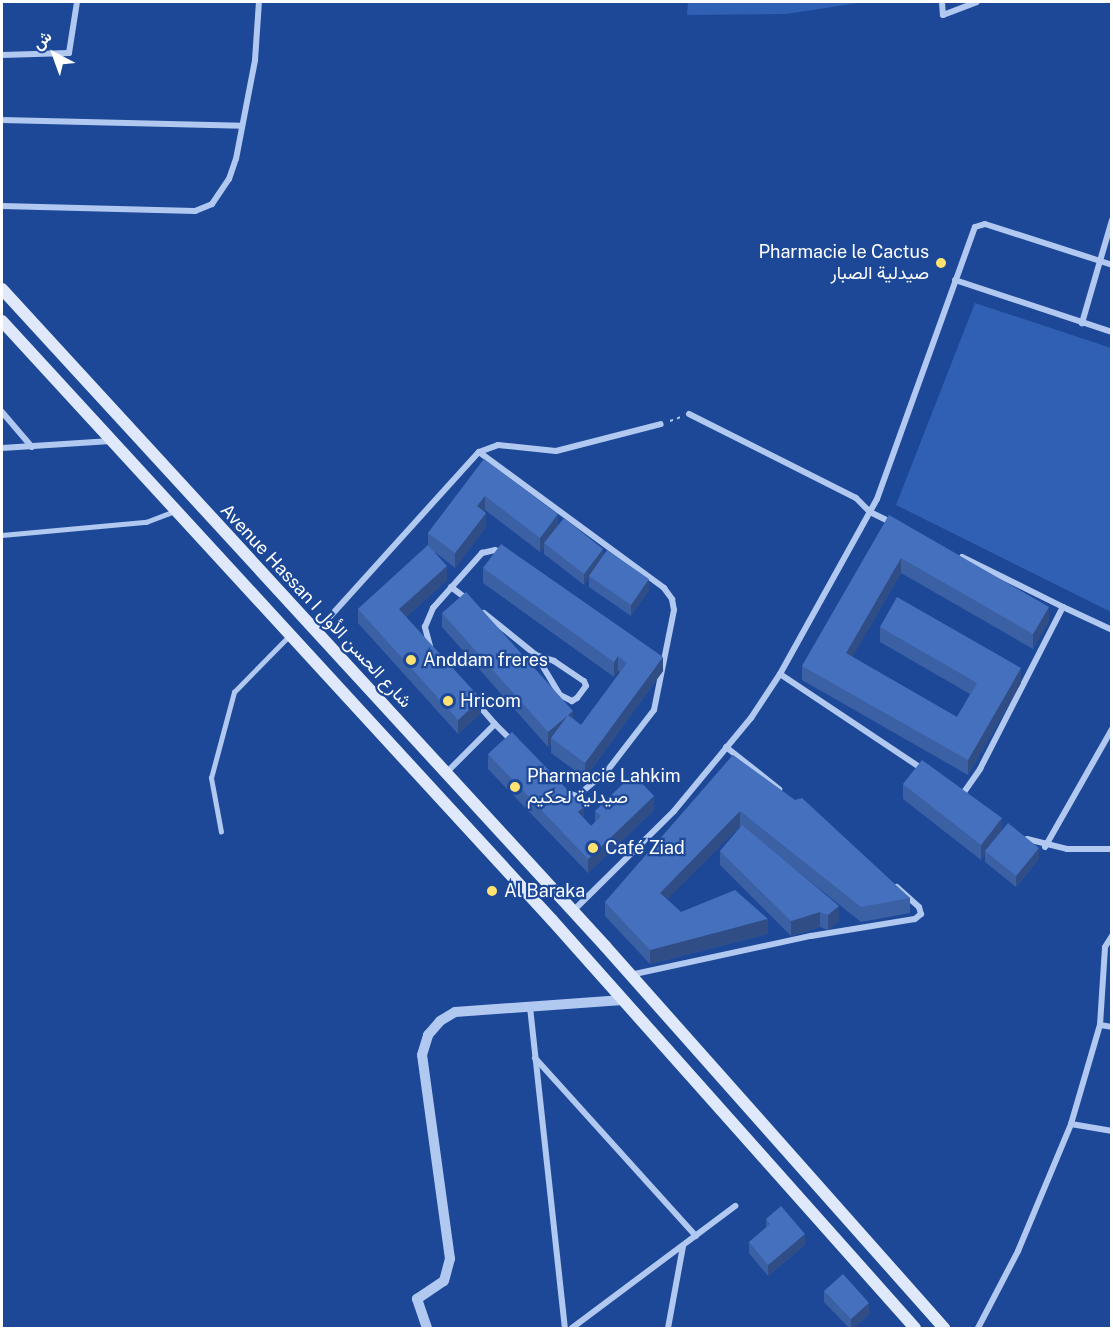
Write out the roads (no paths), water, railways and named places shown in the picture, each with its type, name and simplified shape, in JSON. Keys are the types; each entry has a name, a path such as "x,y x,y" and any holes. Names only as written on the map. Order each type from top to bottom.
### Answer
{"main road":[{"name":"Avenue Hassan I شارع الحسن الأول","path":"2,289 605,946 944,1329"},
{"path":"2,321 623,1000 915,1329"}],"street":[{"path":"2,55 69,53 77,2"},
{"path":"2,206 204,209 220,195 229,179 255,60 260,2"},
{"path":"942,2 943,15 977,2"},
{"path":"2,120 242,126"},
{"path":"1082,323 1112,220"},
{"path":"573,912 653,834 726,747 780,674 870,512 972,230 979,224 1112,265"},
{"path":"955,280 1112,332"},
{"path":"2,412 32,447"},
{"path":"689,414 856,498 870,512 902,528"},
{"path":"316,631 479,452 498,446 556,451 661,424"},
{"path":"2,448 111,441"},
{"path":"479,452 664,588 674,610 654,710 632,742 607,771 577,796 558,785"},
{"path":"436,656 426,638 426,621 451,587 488,550 509,557"},
{"path":"956,554 1112,630"},
{"path":"451,587 536,655 566,700 577,698 586,686 584,681 554,661 536,655"},
{"path":"962,795 980,769 1063,607"},
{"path":"657,654 664,658"},
{"path":"780,674 933,776"},
{"path":"473,698 520,748"},
{"path":"446,772 495,724"},
{"path":"1045,847 1112,729"},
{"path":"726,747 789,797"},
{"path":"952,788 971,801"},
{"path":"1019,834 1045,847 1112,849"},
{"path":"630,975 811,936 915,919 921,914 919,907 887,878"},
{"path":"978,1329 1018,1251 1071,1124 1100,1025 1105,947 1112,936"},
{"path":"427,1329 417,1299 444,1281 450,1259 422,1055 428,1035 455,1012 623,1000"},
{"path":"530,1007 565,1329"},
{"path":"1100,1025 1112,1027"},
{"path":"535,1058 696,1236"},
{"path":"1071,1124 1112,1131"},
{"path":"572,1329 735,1206"},
{"path":"668,1329 683,1246"}],"lane":[{"path":"2,535 146,522 174,511"},
{"path":"221,832 211,778 234,692 290,635"}],"place":[{"name":"Pharmacie le Cactus صيدلية الصبار","path":"941,263"},
{"name":"Anddam freres","path":"411,660"},
{"name":"Hricom","path":"448,701"},
{"name":"Pharmacie Lahkim صيدلية لحكيم","path":"515,787"},
{"name":"Café Ziad","path":"593,848"},
{"name":"Al Baraka","path":"492,891"}]}
